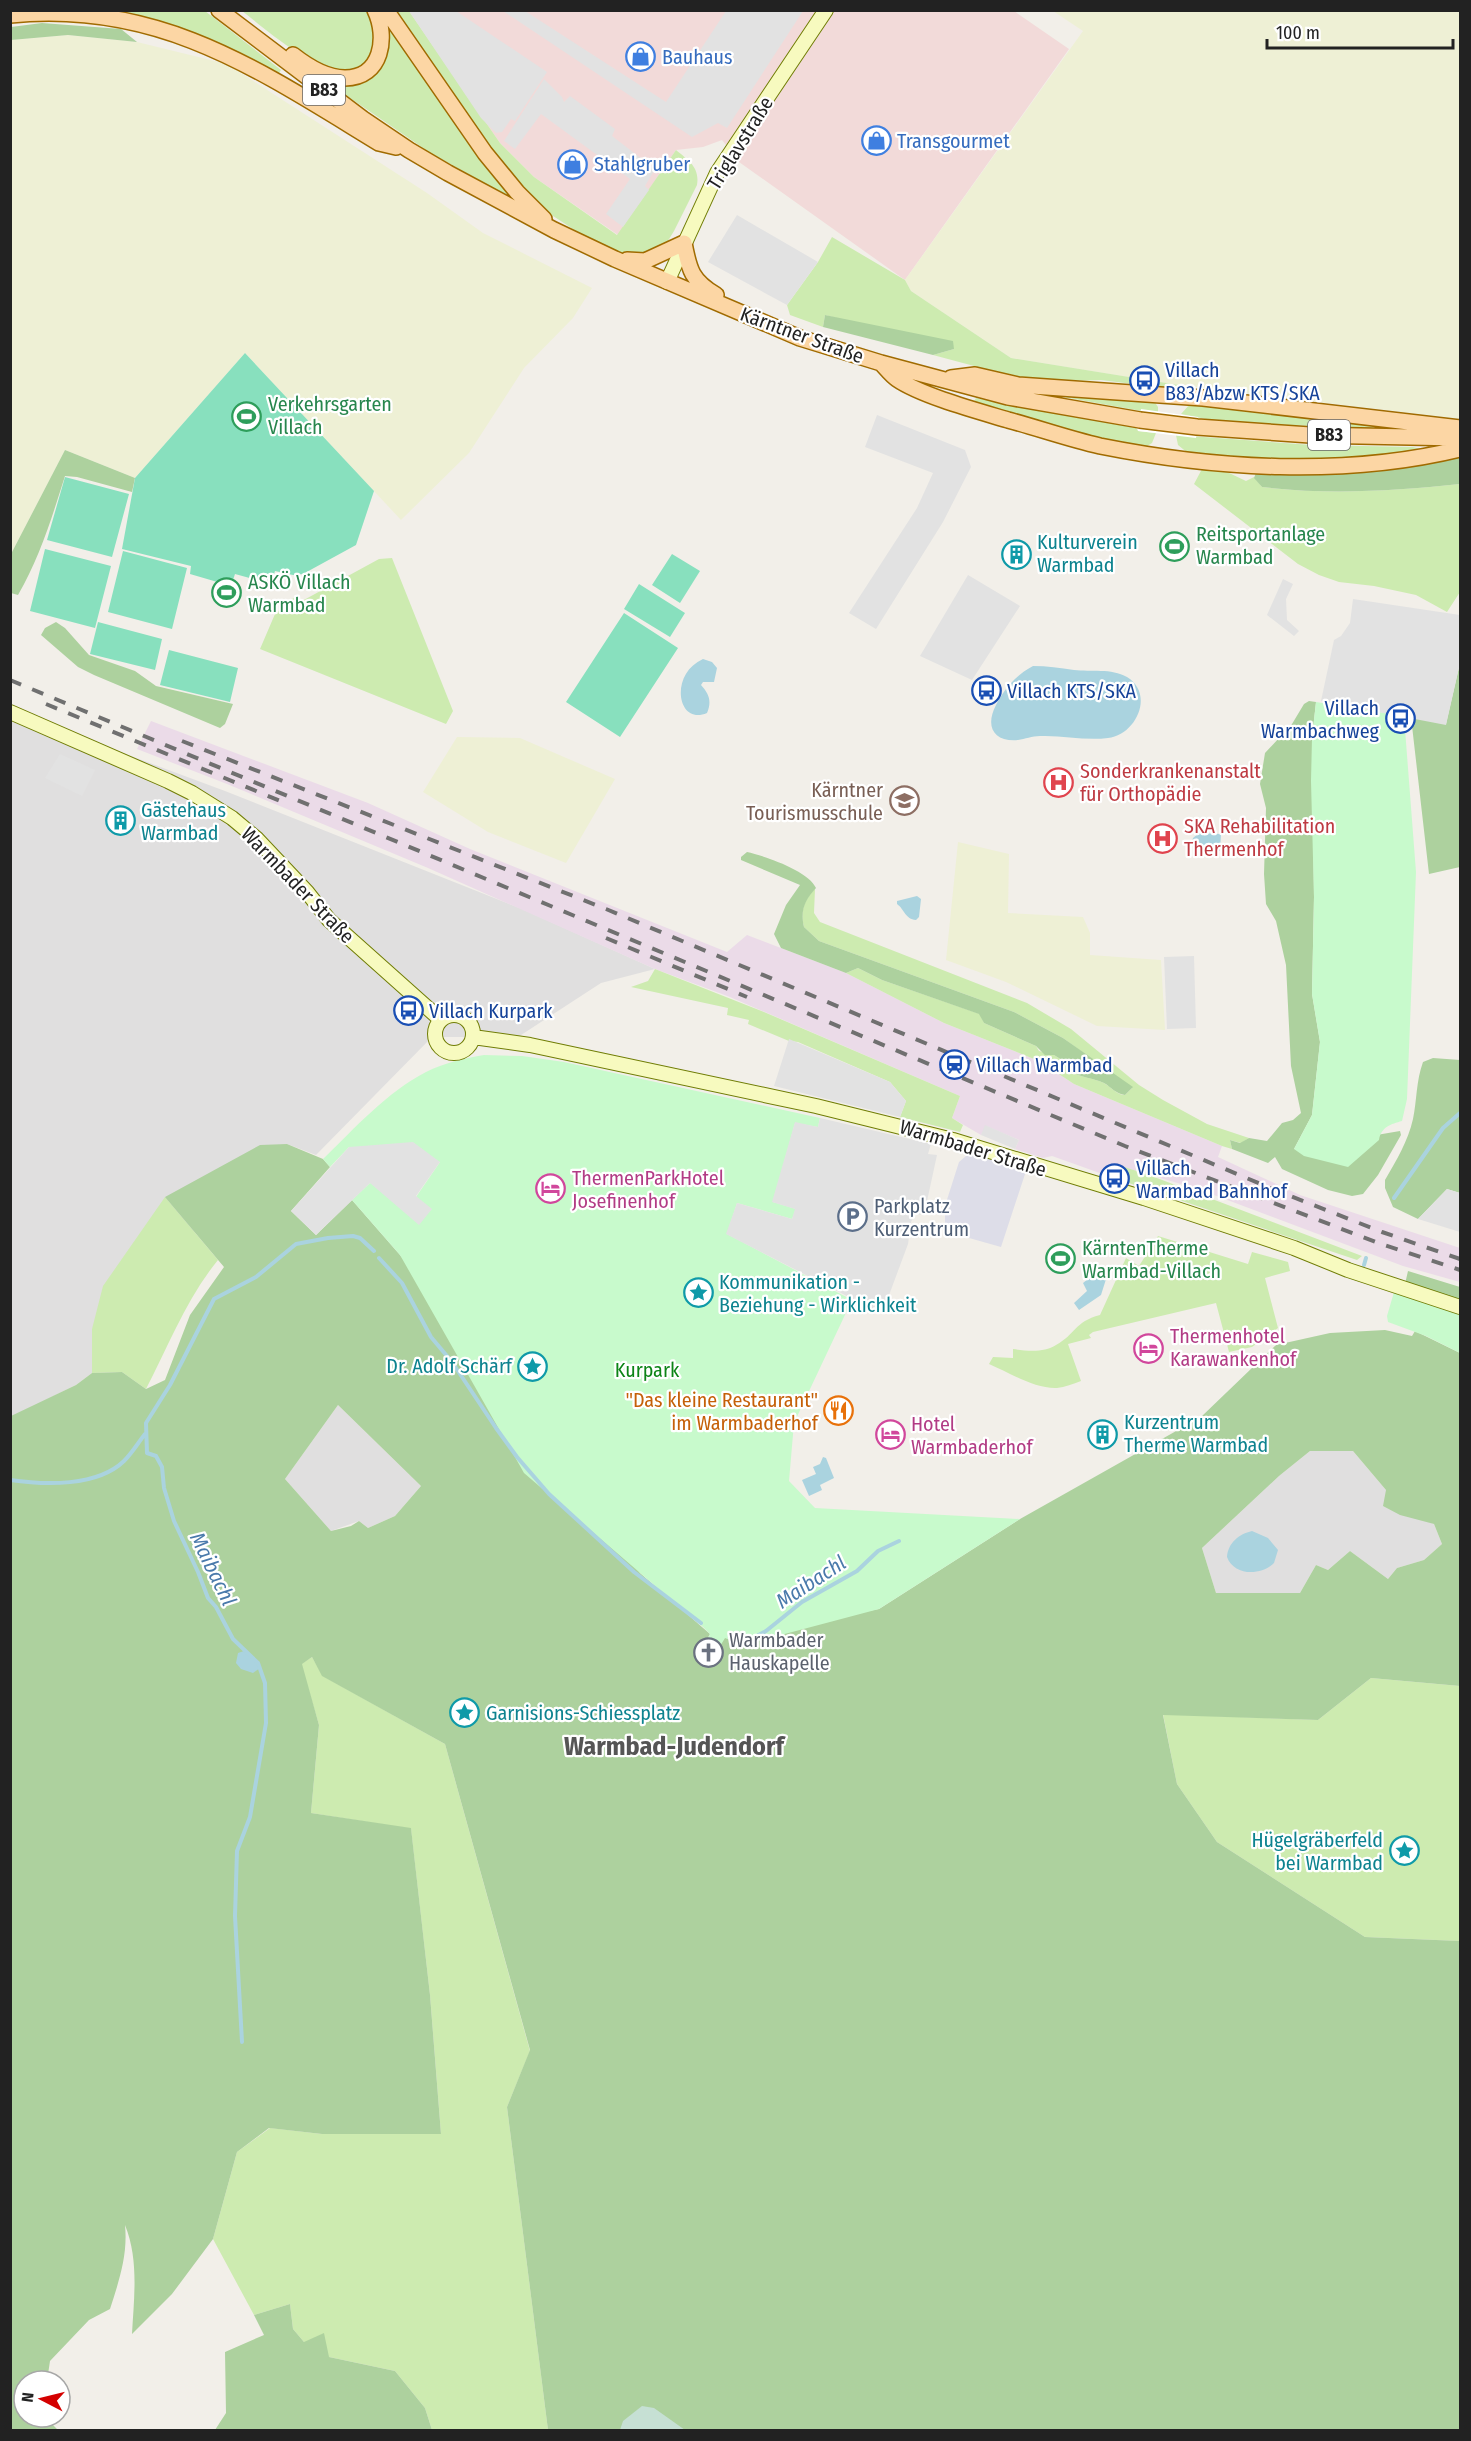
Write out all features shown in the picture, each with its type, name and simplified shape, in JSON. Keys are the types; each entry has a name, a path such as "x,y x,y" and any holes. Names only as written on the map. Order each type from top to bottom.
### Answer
{"main road":[{"name":"Kärntner Straße","path":"219,10 363,119 409,150 554,230 667,282 800,338 881,363 1008,397 1140,420 1197,427 1321,435 1461,438"},
{"path":"240,28 260,30 314,69 346,78 362,73 373,65 381,51 383,35 375,10"},
{"path":"386,10 485,153 517,192 554,230"},
{"path":"10,15 68,13 98,15 137,21 168,30 211,47 269,76 379,143 409,150"},
{"path":"615,259 645,261 684,243 687,262 693,276 702,287 718,296 724,306"},
{"path":"881,363 896,379 929,394 985,413 1098,445 1200,462 1269,466 1339,465 1397,459 1461,448"},
{"path":"942,380 975,375 1017,385 1203,398 1461,428"}],"street":[{"name":"Triglavstraße","path":"667,282 717,173 826,10"},
{"name":"Warmbader Straße","path":"10,711 168,781 232,818 274,857 329,920 441,1020"},
{"path":"451,1015 463,1017 471,1025 473,1037 469,1046 461,1051 445,1050 435,1036 437,1025 451,1015"},
{"name":"Warmbader Straße","path":"473,1037 530,1045 806,1104 953,1140 1144,1198 1461,1307"}],"shaded area":[{"path":"409,11 1014,11 1069,49 905,280 739,162 722,140 703,147 676,150 618,235 534,177 500,143"},
{"path":"409,11 456,11 547,72 515,121 511,119 502,132 496,133 481,118"},
{"path":"503,11 525,11 666,102 726,11 803,11 727,128 718,123 692,137"},
{"path":"544,79 564,102 570,96 615,129 612,136 655,169 645,186 649,190 623,227 606,214 630,179 541,114 515,149 504,141"},
{"path":"737,215 818,262 787,305 708,262"},
{"path":"877,415 965,450 971,467 943,522 876,629 849,613 917,508 933,473 865,447"},
{"path":"968,575 1020,606 972,680 920,656"},
{"path":"1283,579 1293,584 1286,599 1287,620 1299,631 1294,636 1267,615"},
{"path":"1353,599 1460,615 1460,663 1446,725 1321,701 1334,640 1341,636 1350,623"},
{"path":"10,711 225,791 522,909 655,969 601,983 518,1037 432,1037 316,1155 287,1144 92,1329 92,1373 76,1385 13,1416 10,1416"},
{"name":"Villach Warmbad","path":"151,721 368,803 470,849 727,952 747,935 846,973 944,1023 1039,1061 1074,1084 1222,1146 1218,1157 1300,1195 1460,1248 1460,1282 1403,1266 1198,1189 1116,1165 1111,1177 1052,1156 1043,1158 1015,1149 1019,1140 986,1126 981,1135 952,1118 960,1096 730,997 655,969 428,868 137,749"},
{"path":"60,754 95,770 82,796 45,778"},
{"path":"1194,956 1196,1028 1167,1029 1164,957"},
{"path":"789,1039 890,1082 906,1101 900,1117 774,1086"},
{"name":"Parkplatz Kurzentrum","path":"820,1118 931,1144 928,1154 937,1155 924,1215 915,1214 911,1222 908,1244 882,1314 726,1234 737,1203 792,1219 795,1209 772,1202 795,1122 818,1127"},
{"path":"985,1125 1019,1140 1015,1149 981,1135"},
{"path":"413,1142 440,1162 416,1196 432,1209 419,1225 370,1183 316,1235 291,1211 349,1147"},
{"path":"974,1153 1026,1171 1001,1247 962,1236 945,1237 945,1206 959,1162"},
{"path":"1447,1189 1460,1193 1460,1232 1418,1219"},
{"path":"338,1405 421,1486 395,1516 368,1528 359,1521 331,1531 285,1479"},
{"path":"1310,1451 1353,1451 1386,1490 1421,1519 1434,1524 1442,1544 1424,1560 1397,1568 1388,1579 1350,1551 1328,1570 1316,1565 1300,1593 1216,1593 1202,1548 1279,1476"}],"green space":[{"path":"117,11 205,11 281,70 279,73 221,44 180,28"},
{"path":"242,11 369,11 375,33 374,45 370,55 358,67 343,70 325,66 286,45"},
{"path":"393,11 409,11 500,143 534,177 617,235 676,150 685,157 697,173 697,185 666,244 655,253 631,255 621,253 576,231 547,212 500,165"},
{"path":"1053,11 1460,11 1460,419 1184,386 1011,358 911,291 905,280 1083,31"},
{"path":"42,23 121,29 137,42 68,35 11,40 11,27"},
{"path":"390,28 516,201 429,152 337,89 336,84 343,84 388,46"},
{"path":"68,35 137,42 227,64 427,193 483,233 592,288 573,318 524,368 469,453 401,520 245,353 135,478 65,450 11,554 11,40"},
{"path":"832,237 905,280 911,291 1011,358 1191,387 1188,391 1101,380 1034,382 933,355 954,349 825,315 823,327 790,315 787,305 818,262"},
{"path":"825,315 953,341 954,349 933,355 823,327"},
{"name":"Verkehrsgarten Villach","path":"245,353 374,491 356,545 303,574 293,575 275,571 271,584 235,574 231,586 190,574 191,566 122,549 135,478"},
{"path":"1030,391 1154,401 1158,407 1158,414"},
{"path":"976,398 1156,433 1152,443 1144,448 1119,446 973,403"},
{"path":"1190,404 1389,425 1386,429 1211,420 1181,414"},
{"path":"1176,435 1312,445 1421,449 1412,453 1303,462 1189,454 1178,445"},
{"path":"65,450 135,478 132,492 77,477 65,476 33,566 18,595 11,593 11,554"},
{"path":"1460,457 1460,484 1410,489 1312,491 1262,487 1254,478 1257,470"},
{"path":"1202,469 1227,472 1246,481 1254,477 1262,487 1312,491 1410,489 1460,484 1460,592 1447,612 1416,595 1374,586 1339,582 1319,575 1298,564 1194,484"},
{"path":"65,477 129,494 112,557 47,540"},
{"path":"45,549 111,566 95,628 30,611"},
{"path":"123,551 187,568 172,629 108,612"},
{"path":"672,554 700,571 680,603 652,585"},
{"path":"392,558 453,711 446,724 260,649 275,614 297,595 302,601 379,559"},
{"path":"639,584 685,613 670,637 624,609"},
{"path":"624,613 678,648 620,737 566,702"},
{"path":"56,622 65,628 89,655 135,671 156,686 233,704 225,724 220,728 78,667 41,635 45,628"},
{"path":"98,622 162,639 155,670 90,654"},
{"path":"169,650 238,668 230,702 160,685"},
{"path":"1460,663 1460,867 1429,874 1411,717 1446,724"},
{"path":"1309,701 1316,702 1312,738 1314,897 1312,994 1320,1042 1312,1115 1294,1149 1400,1131 1401,1135 1378,1175 1363,1194 1352,1196 1328,1190 1282,1169 1275,1157 1268,1163 1232,1149 1230,1140 1240,1143 1249,1138 1267,1141 1282,1123 1293,1120 1301,1113 1291,1066 1286,965 1276,921 1266,904 1264,874 1266,808 1260,784 1265,753 1292,724 1304,704"},
{"path":"1316,702 1404,716 1416,872 1407,1099 1402,1121 1384,1129 1379,1140 1348,1167 1304,1156 1294,1149 1312,1115 1320,1042 1312,994 1314,897 1311,781"},
{"path":"457,737 520,738 615,779 566,863 488,832 423,792"},
{"path":"958,842 1009,854 1008,913 1083,917 1090,933 1090,955 1161,960 1165,1030 1097,1026 1006,982 946,960"},
{"path":"747,852 786,865 812,882 816,888 804,906 803,921 804,927 819,941 1014,1012 1063,1038 1133,1087 1125,1095 1116,1092 1104,1083 1083,1077 1071,1071 1070,1065 1054,1055 1045,1055 1036,1046 984,1023 979,1014 882,980 858,968 846,973 781,948 774,934 786,905 800,885 741,860"},
{"path":"815,889 814,913 820,922 1027,1003 1071,1029 1139,1085 1163,1100 1207,1124 1249,1138 1241,1143 1230,1140 1232,1149 1222,1146 1074,1084 1039,1061 944,1023 846,973 858,968 882,980 980,1014 984,1023 1036,1046 1039,1051 1054,1055 1070,1065 1071,1071 1083,1077 1104,1083 1122,1095 1132,1088 1063,1038 1014,1012 819,941 804,927 802,916 808,897"},
{"path":"655,969 764,1012 960,1096 952,1118 963,1125 960,1132 900,1117 906,1101 890,1082 798,1042 789,1041 748,1024 749,1020 727,1015 728,1008 631,987 648,981"},
{"name":"Kurpark","path":"484,1055 522,1056 564,1062 820,1118 818,1127 795,1123 773,1202 796,1209 792,1219 737,1203 727,1234 852,1300 794,1423 789,1481 815,1508 1020,1519 879,1609 743,1645 725,1638 711,1661 699,1655 710,1634 524,1473 400,1255 352,1200 370,1183 416,1197 440,1162 349,1147 330,1167 323,1159 372,1111 412,1080 440,1066"},
{"path":"1433,1058 1460,1060 1460,1193 1447,1189 1418,1219 1393,1207 1385,1188 1385,1180 1411,1127 1423,1062"},
{"path":"287,1144 323,1159 330,1167 291,1211 316,1235 352,1200 400,1255 640,1573 710,1634 699,1655 710,1661 725,1637 879,1609 1020,1519 1201,1417 1276,1345 1330,1333 1385,1330 1412,1336 1415,1331 1460,1353 1460,1686 1371,1678 1318,1720 1163,1715 1177,1784 1217,1842 1365,1937 1460,1941 1460,2430 548,2430 507,2107 530,2050 445,1744 322,1676 312,1657 302,1664 319,1725 311,1813 411,1828 430,1995 441,2134 322,2134 269,2128 237,2152 213,2239 172,2294 132,2334 134,2265 125,2225 124,2257 110,2309 89,2320 50,2361 49,2369 12,2369 12,2429 58,2430 11,2430 11,1416 76,1385 92,1373 122,1372 146,1389 165,1380 190,1315 224,1267 165,1197 260,1145","holes":["338,1405 421,1486 395,1516 368,1528 359,1521 351,1526 331,1531 285,1479","1310,1451 1353,1451 1386,1490 1383,1506 1400,1515 1434,1524 1442,1544 1424,1560 1397,1568 1388,1579 1350,1551 1328,1570 1316,1565 1300,1593 1216,1593 1202,1548 1279,1476"]},
{"path":"1115,1164 1362,1256 1357,1260 1111,1177"},
{"path":"165,1197 218,1260 187,1306 146,1389 122,1372 92,1373 92,1329 103,1286"},
{"path":"1158,1236 1248,1264 1252,1252 1288,1262 1290,1271 1265,1278 1278,1328 1252,1347 1229,1352 1216,1303 1093,1332 1089,1335 1091,1338 1068,1344 1081,1381 1066,1386 1049,1388 1040,1386 989,1364 993,1357 1013,1358 1013,1349 1035,1351 1051,1348 1063,1341 1085,1321 1100,1315 1126,1258 1139,1266"},
{"path":"1408,1271 1460,1287 1460,1301 1405,1284"},
{"path":"1394,1292 1460,1313 1460,1353 1426,1336 1388,1322 1387,1316"},
{"path":"312,1657 323,1676 445,1744 530,2051 507,2107 548,2430 432,2430 425,2408 395,2371 329,2357 304,2342 293,2329 290,2304 254,2315 213,2239 237,2152 270,2128 322,2134 441,2134 430,1995 411,1829 311,1813 319,1725 301,1664"},
{"path":"1371,1678 1460,1686 1460,1941 1365,1937 1217,1842 1177,1784 1163,1714 1318,1720"},
{"path":"290,2304 293,2329 304,2342 324,2333 329,2357 395,2371 425,2408 432,2430 215,2430 226,2413 225,2352 264,2335 254,2315"},
{"path":"642,2406 654,2408 685,2430 620,2430 623,2421"}],"water":[{"path":"703,659 712,662 717,668 714,682 703,682 701,685 709,698 707,713 697,715 689,712 684,706 681,686 692,666"},
{"path":"1033,666 1108,671 1121,674 1135,684 1140,693 1139,713 1127,730 1108,738 1034,736 1009,740 1002,738 993,731 991,720 999,699 1012,682"},
{"path":"1199,833 1221,834 1220,851 1195,849 1193,838"},
{"path":"917,896 921,899 919,917 916,920 907,916 897,901"},
{"path":"1098,1271 1101,1275 1104,1273 1107,1276 1101,1295 1079,1310 1074,1303 1087,1291 1083,1283"},
{"path":"823,1457 826,1458 834,1478 820,1485 822,1490 809,1496 802,1480 816,1474 813,1467 820,1464"},
{"path":"1252,1531 1268,1538 1278,1550 1274,1563 1269,1567 1255,1572 1242,1571 1230,1563 1227,1557 1228,1552 1235,1540"},
{"path":"244,1651 258,1663 260,1668 253,1673 241,1669 236,1663 238,1653"}],"pier":[{"path":"1141,409 1198,417 1196,438 1138,431"}],"waterway":[{"path":"1394,1198 1443,1128 1460,1113"},
{"name":"Maibachl","path":"242,2042 235,1916 237,1851 250,1817 266,1723 265,1683 258,1663 233,1639 216,1607 208,1598 174,1521 164,1488 162,1467 156,1456 147,1453 146,1423 170,1385 214,1299 256,1277 296,1244 353,1236 360,1238 374,1251"},
{"name":"Maibachl","path":"379,1258 402,1283 431,1337 452,1362 496,1428 549,1494 634,1572 701,1623"},
{"name":"Maibachl","path":"1364,1265 1366,1258"},
{"path":"10,1480 54,1483 100,1476 124,1461 145,1434"},
{"name":"Maibachl","path":"738,1640 746,1642 766,1631 802,1602 857,1571 878,1551 899,1541"}],"railway":[{"path":"10,680 1125,1146 1381,1244 1460,1270"},
{"path":"46,704 285,803"},
{"path":"182,741 606,909 1275,1190 1382,1232 1460,1259"},
{"path":"606,938 747,997"}],"place":[{"name":"Bauhaus","path":"641,57"},
{"name":"Transgourmet","path":"876,141"},
{"name":"Stahlgruber","path":"573,164"},
{"name":"Villach B83/Abzw KTS/SKA","path":"1144,381"},
{"name":"Verkehrsgarten Villach","path":"247,416"},
{"name":"Reitsportanlage Warmbad","path":"1175,546"},
{"name":"Kulturverein Warmbad","path":"1016,554"},
{"name":"ASKÖ Villach Warmbad","path":"227,593"},
{"name":"Villach KTS/SKA","path":"986,691"},
{"name":"Villach Warmbachweg","path":"1400,719"},
{"name":"Sonderkrankenanstalt für Orthopädie","path":"1059,782"},
{"name":"Kärntner Tourismusschule","path":"904,801"},
{"name":"Gästehaus Warmbad","path":"120,821"},
{"name":"SKA Rehabilitation Thermenhof","path":"1163,838"},
{"name":"Villach Kurpark","path":"408,1011"},
{"name":"Villach Warmbad","path":"955,1065"},
{"name":"Villach Warmbad Bahnhof","path":"1115,1179"},
{"name":"ThermenParkHotel Josefinenhof","path":"551,1189"},
{"name":"Parkplatz Kurzentrum","path":"853,1217"},
{"name":"KärntenTherme Warmbad-Villach","path":"1061,1259"},
{"name":"Kommunikation - Beziehung - Wirklichkeit","path":"698,1293"},
{"name":"Thermenhotel Karawankenhof","path":"1149,1348"},
{"name":"Dr. Adolf Schärf","path":"533,1366"},
{"name":"\"Das kleine Restaurant\" im Warmbaderhof","path":"839,1411"},
{"name":"Kurzentrum Therme Warmbad","path":"1103,1434"},
{"name":"Hotel Warmbaderhof","path":"890,1435"},
{"name":"Warmbader Hauskapelle","path":"708,1652"},
{"name":"Garnisions-Schiessplatz","path":"465,1713"},
{"name":"Hügelgräberfeld bei Warmbad","path":"1404,1851"}],"district":[{"name":"Warmbad-Judendorf","path":"674,1746"}]}
